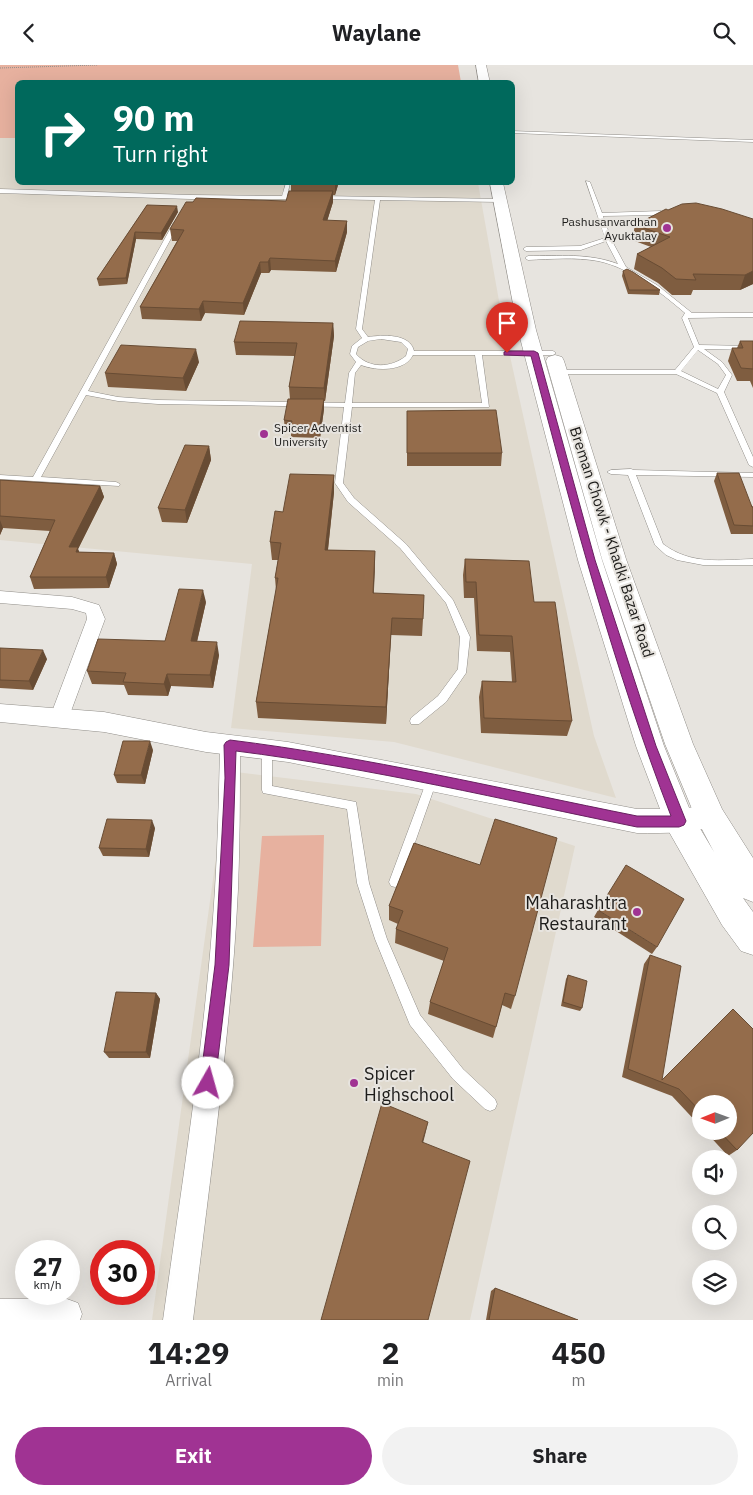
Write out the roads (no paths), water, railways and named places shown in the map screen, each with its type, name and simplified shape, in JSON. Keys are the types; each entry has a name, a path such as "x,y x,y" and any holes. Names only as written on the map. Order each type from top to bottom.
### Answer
{"main road":[{"path":"470,65 473,80"},
{"path":"481,65 484,80"},
{"name":"Breman Chowk - Khadki Bazar Road","path":"504,191 527,253 590,560 650,746 679,821 734,914 753,939"},
{"name":"Breman Chowk - Khadki Bazar Road","path":"504,191 548,359 614,559 679,744 710,816 753,887"}],"street":[{"path":"0,597 72,603 93,609 96,619 60,717"},
{"path":"0,713 104,722 432,780 637,821 679,821 710,816"},
{"path":"178,1320 222,965 231,778 230,745"},
{"path":"0,1314 66,1314"}],"lane":[{"path":"515,132 753,141"},
{"path":"588,182 608,239 623,267"},
{"path":"284,197 287,185"},
{"path":"0,191 191,197 303,198"},
{"path":"312,198 378,198 504,191"},
{"path":"186,205 191,197"},
{"path":"366,339 359,329 378,198"},
{"path":"600,215 661,213"},
{"path":"36,479 182,214"},
{"path":"527,253 582,248 608,239"},
{"path":"527,253 588,258 623,267 666,293 689,314 753,315"},
{"path":"689,314 685,318 697,347 720,363 729,375 720,392"},
{"path":"381,337 397,339 408,345 411,353 405,361 391,366 375,366 360,361 356,358 353,350 360,342 366,339 381,337"},
{"path":"677,371 697,347"},
{"path":"697,347 753,348"},
{"path":"411,353 478,353 677,371 720,392 753,465"},
{"path":"83,392 118,399 158,402 486,405 478,353"},
{"path":"360,361 352,373 339,483 351,500 403,545 450,602 466,637 463,669 442,699 415,721"},
{"path":"631,471 659,545 666,551 685,561 695,563 753,562"},
{"path":"611,472 753,475"},
{"path":"0,477 116,484"},
{"path":"267,750 266,789 352,805 364,883 381,939 415,1020 458,1074 490,1103"},
{"path":"395,882 432,780"}],"place":[{"name":"Pashusanvardhan Ayuktalay","path":"667,228"},
{"name":"Spicer Adventist University","path":"264,434"},
{"name":"Maharashtra Restaurant","path":"637,912"},
{"name":"Spicer Highschool","path":"354,1083"}]}
